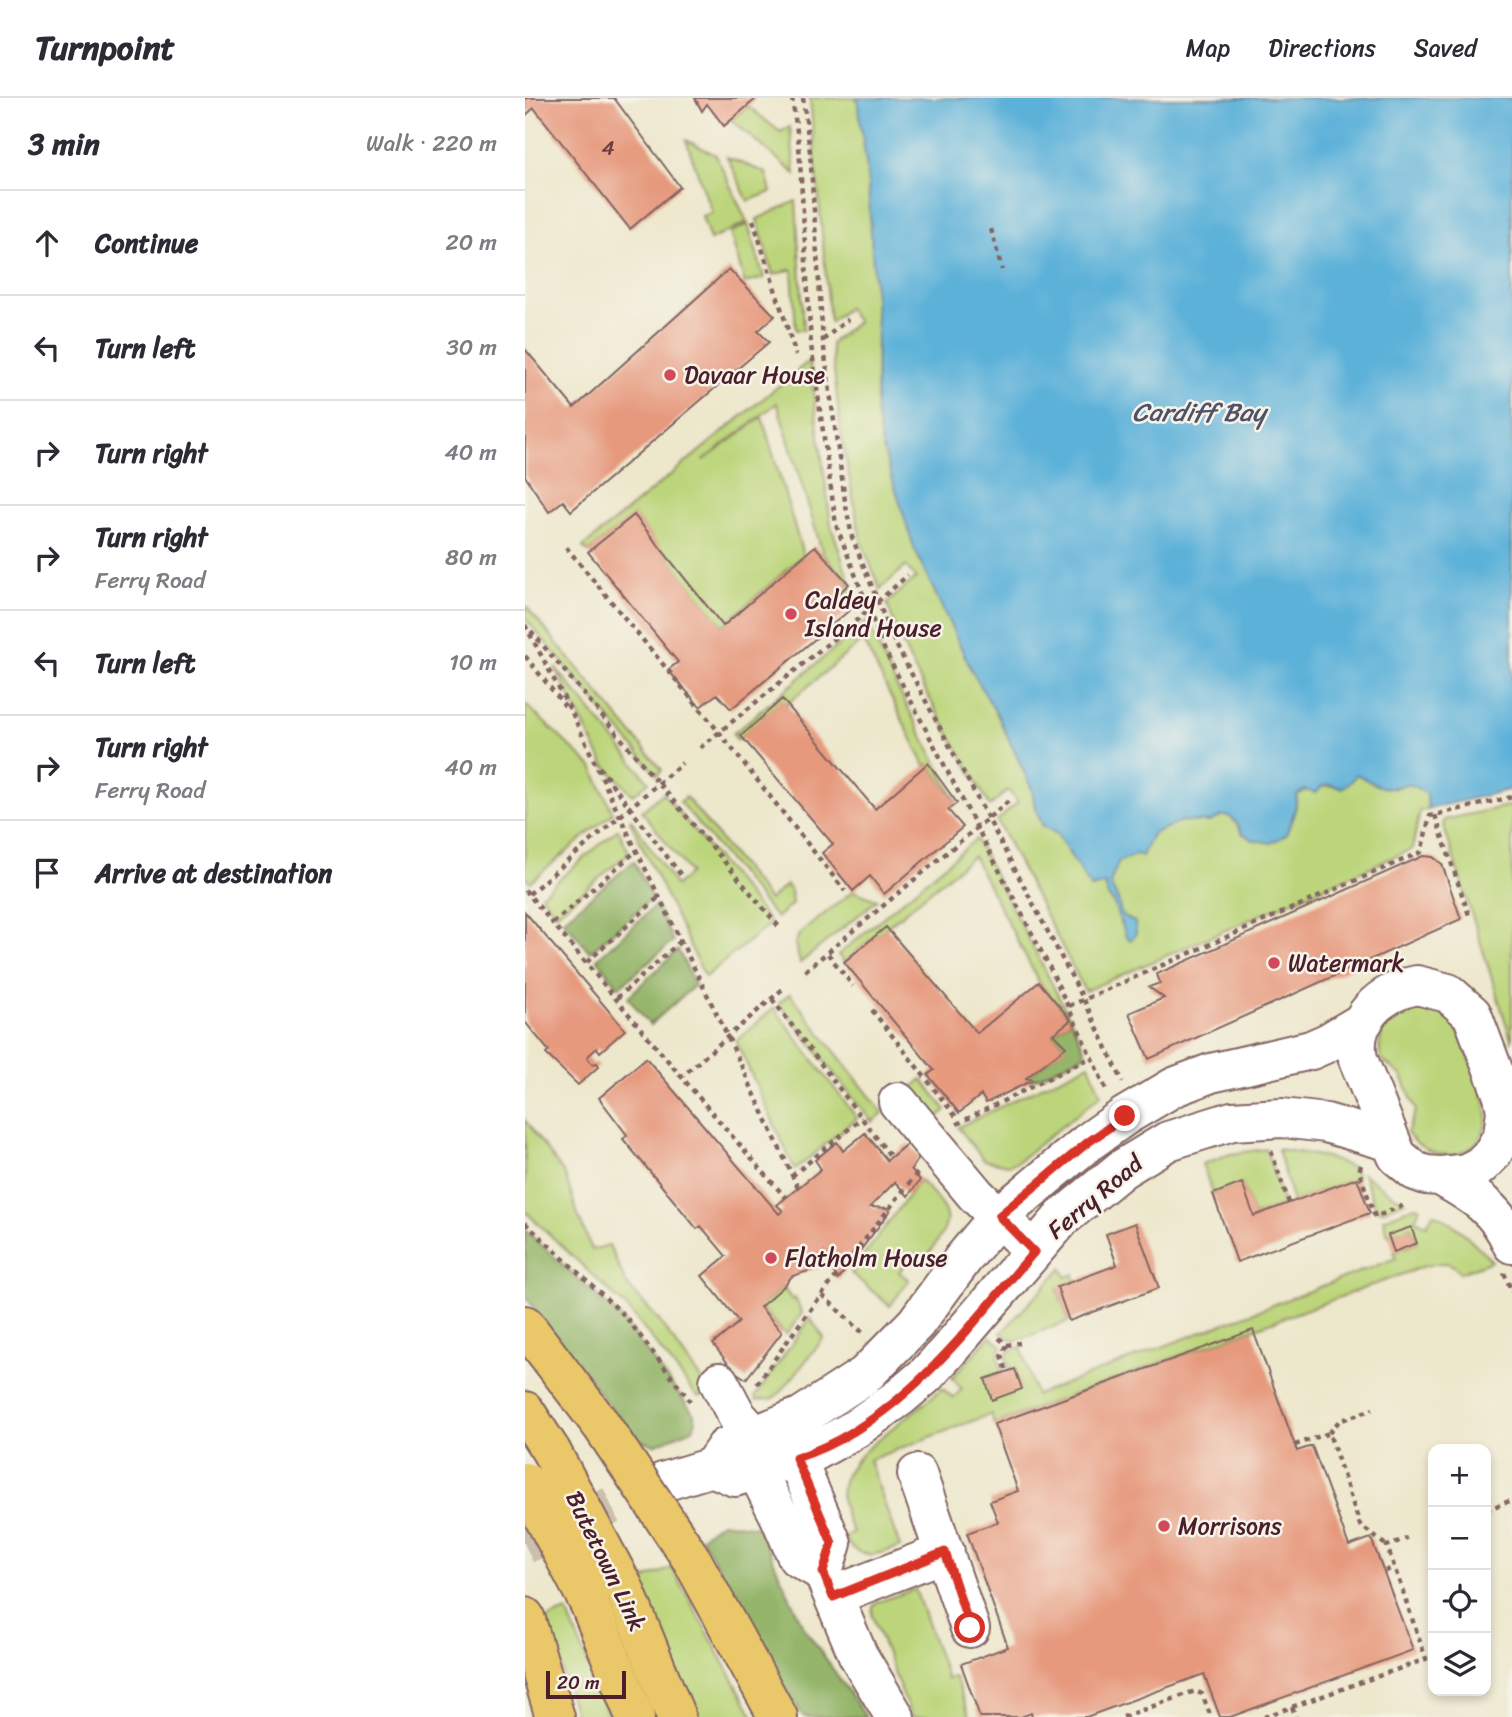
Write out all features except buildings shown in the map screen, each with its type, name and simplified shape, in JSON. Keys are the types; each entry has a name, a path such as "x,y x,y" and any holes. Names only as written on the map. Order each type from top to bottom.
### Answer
{"main road":[{"path":"525,1325 602,1426 692,1560 778,1717"},
{"name":"Butetown Link","path":"525,1411 551,1451 624,1588 676,1717"},
{"name":"Butetown Link","path":"525,1482 589,1603 635,1717"},
{"path":"527,1621 555,1717"},
{"path":"757,1680 771,1717"}],"street":[{"path":"1417,985 1448,993 1472,1014 1509,1117 1499,1145 1480,1166 1466,1172 1426,1175 1415,1171 1397,1156 1376,1152 1356,1048 1364,1021 1372,1007 1383,997 1401,988 1417,985"},
{"name":"Ferry Road","path":"663,1482 712,1467 726,1447 755,1452 802,1416 865,1375 916,1323 999,1216 1087,1143 1157,1095 1211,1073 1311,1049 1327,1043 1364,1021"},
{"path":"898,1102 976,1195 1034,1252"},
{"name":"Ferry Road","path":"796,1458 814,1452 849,1433 926,1375 1062,1218 1130,1164 1168,1141 1212,1126 1257,1118 1308,1120 1376,1152"},
{"path":"1440,1176 1488,1206 1512,1244"},
{"path":"721,1394 737,1416 755,1452 796,1557 828,1584 858,1655 895,1717"},
{"path":"755,1452 796,1458 832,1543 828,1584"},
{"path":"917,1474 970,1628"},
{"path":"828,1584 945,1552"}],"path":[{"path":"792,98 799,145 811,345 836,525 885,651 1069,1006 1109,1096"},
{"path":"803,98 810,152 823,341 852,537 877,602 909,671 1086,999 1125,1086"},
{"path":"753,220 796,355"},
{"path":"991,229 1002,271"},
{"path":"823,341 848,319"},
{"path":"566,547 719,732 845,891"},
{"path":"700,748 908,575"},
{"path":"525,625 573,715 619,817 728,1037 798,1188"},
{"path":"525,625 780,928"},
{"path":"525,656 573,715"},
{"path":"594,761 681,875"},
{"path":"683,763 527,892 680,1077 786,1198"},
{"path":"1069,1006 1421,852 1430,816 1512,797"},
{"path":"805,971 1011,799"},
{"path":"1435,815 1470,918"},
{"path":"553,923 636,851"},
{"path":"587,962 659,897"},
{"path":"617,998 681,941"},
{"path":"828,953 853,986"},
{"path":"680,1077 785,988"},
{"path":"772,999 891,1157"},
{"path":"872,1010 960,1121"},
{"path":"950,1131 960,1121 1091,1057"},
{"path":"792,1176 862,1118"},
{"path":"1271,1141 1271,1149 1289,1203"},
{"path":"1376,1152 1359,1171 1375,1217 1410,1203"},
{"path":"525,1223 625,1316 721,1394 822,1295 921,1168"},
{"path":"822,1295 872,1341"},
{"path":"992,1332 1007,1345 1020,1343"},
{"path":"1006,1369 1002,1355 1007,1345"},
{"path":"1295,1445 1329,1433 1339,1421 1373,1409"},
{"path":"1264,1717 1426,1659 1387,1546 1360,1525 1329,1433"},
{"path":"1491,1508 1512,1500"},
{"path":"1387,1546 1407,1538"},
{"path":"1385,1571 1394,1568"},
{"path":"1123,1717 1195,1691 1202,1694 1211,1717"},
{"path":"1292,1707 1296,1717"}],"green space":[{"path":"810,98 857,98 867,169 877,329 876,413 914,548 1032,789 1035,808 1043,826 1057,834 1091,888 1105,884 1120,924 1127,918 1120,913 1118,900 1110,884 1112,878 1118,862 1137,854 1152,834 1181,821 1210,822 1221,816 1229,816 1237,823 1242,833 1253,840 1286,835 1297,795 1319,787 1342,788 1356,774 1393,789 1405,784 1427,794 1428,809 1420,811 1412,849 1085,991 997,821 1018,802 1008,790 990,806 934,707 897,630 887,603 916,578 906,566 880,589 861,540 841,433 831,343 857,322 847,308 830,323"},
{"path":"748,106 780,132 790,127 795,174 731,120"},
{"path":"686,140 716,155 747,222 710,240 702,216 712,213"},
{"path":"727,157 766,173 771,192 748,201"},
{"path":"796,201 804,330 796,330 792,269 773,275 757,219"},
{"path":"748,224 764,278 745,283 730,233"},
{"path":"809,361 831,525 857,605 851,609 838,594 849,584 823,554 777,403 703,461 762,417 803,555 723,626 634,516 588,552 583,547"},
{"path":"526,606 662,770 657,775 525,618"},
{"path":"867,621 893,679 957,803 929,764 925,766 863,640 787,704 782,700 737,740 733,734"},
{"path":"555,667 649,782 633,795 604,765"},
{"path":"525,704 592,767 613,813 530,882 525,877"},
{"path":"663,793 771,923 705,977 630,821 631,819 676,886 690,873 642,811"},
{"path":"686,797 769,900 786,885 791,892 792,904 776,918 680,802"},
{"path":"1512,805 1512,1042 1443,824 1444,820"},
{"path":"618,829 629,853 556,914 541,895"},
{"path":"976,839 1071,1020 1039,982 973,856 844,962 838,955"},
{"path":"634,861 652,898 590,952 563,920"},
{"path":"853,891 877,900 800,963 795,944 799,934"},
{"path":"656,905 673,941 619,987 597,959"},
{"path":"678,950 695,985 650,1025 628,997"},
{"path":"790,994 883,1113 872,1122 779,1003"},
{"path":"1415,1007 1438,1009 1450,1019 1474,1069 1487,1118 1483,1133 1476,1144 1466,1151 1442,1154 1429,1151 1417,1144 1407,1133 1416,1110 1402,1076 1381,1059 1380,1041 1391,1019"},
{"path":"774,1008 857,1118 795,1170 736,1041"},
{"path":"1071,1020 1085,1050 1084,1055 1033,1080 1026,1078 1065,1047 1053,1034"},
{"path":"1089,1064 1101,1095 1017,1162 1008,1165 984,1160 958,1127"},
{"path":"922,1079 946,1110 932,1122 908,1092"},
{"path":"525,1120 565,1175 592,1250 609,1245 627,1285 657,1318 705,1385 706,1391 701,1397 697,1396 628,1309 525,1211"},
{"path":"1266,1149 1284,1205 1254,1216 1242,1184 1213,1194 1202,1164 1230,1154"},
{"path":"1278,1149 1326,1157 1353,1168 1357,1178 1293,1202"},
{"path":"1363,1174 1405,1201 1382,1211 1376,1209"},
{"path":"920,1180 945,1212 945,1227 924,1261 915,1253 899,1272 909,1280 890,1306 851,1273"},
{"path":"1416,1206 1420,1207 1415,1220 1427,1225 1433,1213 1442,1217 1465,1234 1492,1261 1460,1273 1448,1263 1422,1267 994,1424 991,1414 869,1460 900,1547 875,1554 862,1553 849,1545 844,1537 853,1532 841,1498 847,1472 870,1447 942,1388 953,1398 962,1389 952,1378 990,1336 1002,1346 998,1355 1002,1373 985,1379 992,1399 1015,1369 1010,1370 1006,1357 1009,1351 1021,1347 1036,1395 1396,1258 1394,1252 1417,1243 1411,1227 1388,1235 1383,1219"},
{"path":"525,1230 620,1317 694,1414 696,1421 693,1429 654,1445 634,1438 525,1296"},
{"path":"1062,1268 1066,1277 1074,1274 1075,1281 1057,1288 1069,1321 1015,1341 1001,1333"},
{"path":"783,1287 792,1300 795,1298 802,1313 786,1335 760,1307"},
{"path":"810,1318 824,1338 781,1392 772,1399 756,1400 755,1397"},
{"path":"721,1522 758,1527 803,1626 866,1717 804,1717 776,1676 748,1618 701,1537"},
{"path":"672,1568 754,1717 695,1717 640,1581"},
{"path":"915,1589 947,1679 955,1677 970,1717 913,1717 907,1706 872,1615 877,1602"},
{"path":"567,1611 608,1717 576,1717 546,1619"}],"water":[{"name":"Cardiff Bay","path":"857,98 1512,98 1512,789 1428,809 1427,794 1414,786 1405,784 1385,788 1356,774 1351,782 1342,788 1330,785 1321,787 1316,793 1305,790 1297,795 1286,835 1271,843 1253,840 1242,833 1237,823 1229,816 1221,816 1210,822 1181,821 1152,834 1142,856 1137,854 1118,862 1110,884 1122,914 1135,922 1136,933 1131,940 1127,939 1105,884 1091,888 1057,834 1043,826 1035,808 1032,789 914,548 882,446 876,413 877,329 867,169"}],"tunnel":[{"path":"525,1545 663,1482"}],"place":[{"name":"Davaar House","path":"670,375"},
{"name":"Caldey Island House","path":"791,614"},
{"name":"Watermark","path":"1274,963"},
{"name":"Flatholm House","path":"771,1258"},
{"name":"Morrisons","path":"1164,1526"}],"route":[{"path":"970,1628 945,1552 833,1597 823,1572 832,1543 796,1458 814,1452 855,1429 926,1375 1034,1252 999,1216 1087,1143 1125,1116"}]}
